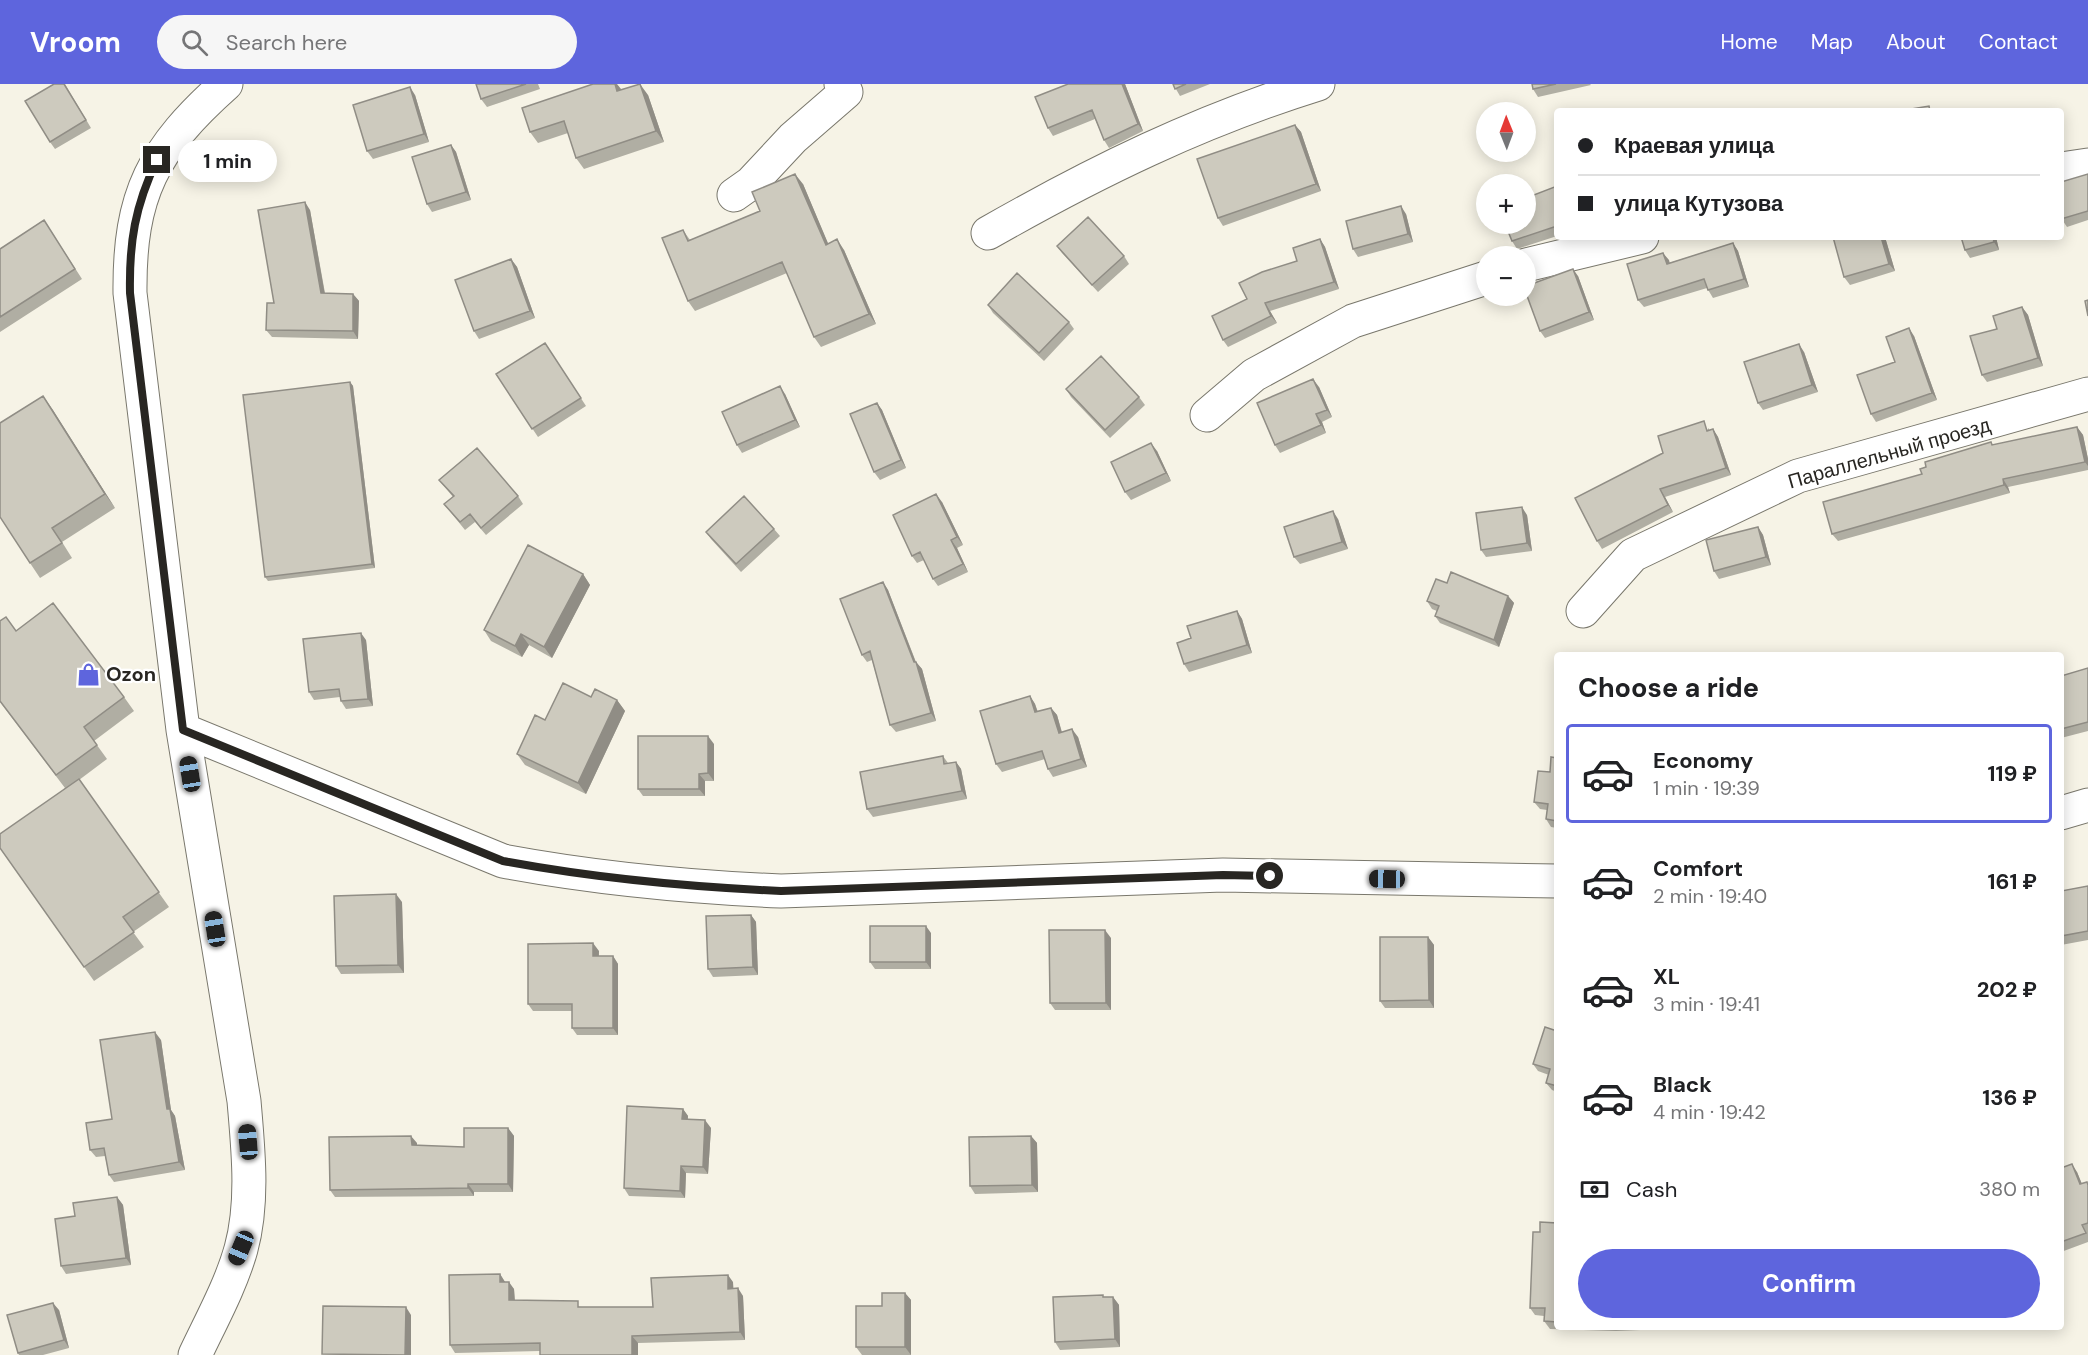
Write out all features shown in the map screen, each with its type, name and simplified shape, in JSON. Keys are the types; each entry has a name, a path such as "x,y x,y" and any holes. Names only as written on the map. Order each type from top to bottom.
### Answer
{"street":[{"path":"195,1355 241,1248 249,1180 248,1142 244,1101 183,730 130,293 132,231 139,202 157,160 183,124 226,84"},
{"path":"734,195 751,183 793,138 846,92 841,84"},
{"path":"988,233 1101,170 1151,147 1240,109 1318,84"},
{"path":"2064,169 2088,165"},
{"path":"1536,263 1630,240"},
{"path":"1207,415 1254,375 1353,321 1476,281"},
{"name":"Параллельный проезд","path":"1583,611 1633,555 1798,476 2088,394"},
{"path":"183,730 503,861 552,869 728,888 781,891 1223,875 1554,881"},
{"path":"2064,812 2088,806"}],"building":[{"path":"54,84 64,84 86,120 50,142 25,101"},
{"path":"476,84 526,84 481,99"},
{"path":"593,84 615,84 617,91 640,84 656,131 576,158 564,121 530,132 522,108"},
{"path":"1068,84 1122,84 1138,124 1104,140 1092,110 1048,128 1035,97"},
{"path":"1173,84 1186,84 1175,89"},
{"path":"1532,84 1556,84 1533,89"},
{"path":"410,87 424,134 367,151 353,105"},
{"path":"1295,125 1316,184 1218,218 1197,159"},
{"path":"451,145 466,192 427,204 412,157"},
{"path":"795,174 826,245 837,239 869,314 814,337 782,262 688,301 662,238 683,230 688,241 760,211 752,192"},
{"path":"2088,174 2088,211 2064,218 2064,181"},
{"path":"1554,187 1554,227 1536,233 1536,194"},
{"path":"305,202 321,293 353,294 353,331 266,330 267,303 274,303 258,210"},
{"path":"1401,206 1408,234 1353,249 1346,221"},
{"path":"1088,217 1124,256 1092,285 1057,246"},
{"path":"44,220 75,269 0,317 0,249"},
{"path":"1509,234 1533,234 1512,241"},
{"path":"1320,239 1334,282 1265,303 1271,316 1223,340 1212,316 1247,299 1239,283 1262,272 1297,261 1293,248"},
{"path":"1834,240 1882,240 1889,264 1844,277"},
{"path":"1962,240 1994,240 1994,242 1965,250"},
{"path":"1733,243 1744,279 1708,290 1704,279 1638,300 1627,264 1663,253 1667,264"},
{"path":"511,259 530,311 474,331 455,280"},
{"path":"1573,269 1589,312 1540,331 1531,306 1536,306 1536,282"},
{"path":"1017,273 1069,322 1039,353 988,305"},
{"path":"2088,300 2088,316 2085,301"},
{"path":"2022,307 2038,358 1982,375 1970,336 1997,329 1993,316"},
{"path":"1909,328 1932,393 1871,414 1857,375 1895,362 1886,337"},
{"path":"545,343 581,398 532,429 496,374"},
{"path":"1799,344 1812,385 1758,403 1744,362"},
{"path":"1101,356 1139,397 1105,430 1066,389"},
{"path":"1313,379 1327,410 1316,414 1321,425 1275,445 1257,403"},
{"path":"350,382 372,564 265,577 243,395"},
{"path":"780,386 795,420 737,445 722,412"},
{"path":"43,396 105,494 52,528 62,543 30,563 0,517 0,423"},
{"path":"877,403 901,460 874,472 850,414"},
{"path":"1704,421 1707,431 1713,429 1726,468 1660,489 1668,505 1597,541 1575,498 1663,453 1658,436"},
{"path":"2077,427 2085,462 2003,479 2004,485 1832,534 1823,502 1922,474 1920,469 1926,467 1925,462 1991,442 1992,445"},
{"path":"1151,443 1166,473 1125,492 1111,462"},
{"path":"477,448 518,496 481,528 470,514 460,522 444,504 454,496 439,480"},
{"path":"936,494 957,537 951,540 963,564 933,579 920,552 912,556 893,515"},
{"path":"744,496 774,529 736,564 706,532"},
{"path":"1522,507 1527,543 1481,550 1476,513"},
{"path":"1333,511 1342,542 1294,557 1284,527"},
{"path":"1758,527 1766,557 1714,571 1706,540"},
{"path":"528,545 583,574 544,647 521,634 515,646 484,630"},
{"path":"1451,572 1508,596 1494,640 1435,616 1439,606 1427,601 1436,579 1447,583"},
{"path":"883,582 914,662 916,662 931,713 890,725 870,651 862,655 840,599"},
{"path":"53,603 124,697 84,727 97,745 56,775 0,701 0,621 6,617 16,631"},
{"path":"1237,611 1247,645 1184,664 1177,643 1191,638 1187,626"},
{"path":"361,633 368,699 341,701 339,689 309,692 303,639"},
{"path":"2088,668 2088,722 2064,728 2064,675"},
{"path":"563,683 591,697 595,689 617,700 578,783 517,754 535,715 545,720"},
{"path":"1030,696 1035,712 1051,708 1059,733 1072,729 1081,759 1048,769 1042,751 996,764 980,711"},
{"path":"638,736 708,736 708,773 699,774 699,789 638,789"},
{"path":"943,756 944,764 956,762 962,791 867,809 860,772"},
{"path":"1551,757 1554,758 1554,820 1546,819 1548,804 1534,802 1538,771 1550,772"},
{"path":"79,779 159,892 123,917 134,932 84,967 0,848 0,834"},
{"path":"2088,886 2088,931 2064,935 2064,890"},
{"path":"396,894 398,965 336,966 334,896"},
{"path":"751,915 753,967 708,969 706,916"},
{"path":"870,926 926,926 926,962 870,962"},
{"path":"1049,930 1105,930 1106,1003 1050,1003"},
{"path":"1380,937 1428,937 1429,1000 1380,1001"},
{"path":"593,943 593,956 613,956 613,1028 572,1028 572,1004 528,1004 528,944"},
{"path":"1545,1027 1554,1030 1554,1085 1546,1083 1550,1069 1533,1064"},
{"path":"155,1032 167,1109 170,1109 179,1162 109,1175 104,1148 90,1150 86,1123 112,1119 100,1040"},
{"path":"627,1106 683,1109 682,1119 705,1120 703,1167 681,1166 680,1191 624,1188"},
{"path":"464,1128 508,1128 508,1184 468,1184 468,1188 330,1190 329,1137 411,1136 412,1145 464,1147"},
{"path":"1031,1136 1032,1185 970,1186 969,1137"},
{"path":"2072,1164 2080,1184 2087,1182 2088,1223 2082,1225 2086,1233 2064,1241 2064,1167"},
{"path":"117,1197 126,1258 61,1266 55,1219 75,1216 73,1203"},
{"path":"1540,1222 1554,1223 1554,1322 1544,1321 1545,1308 1530,1308 1533,1232 1540,1232"},
{"path":"500,1274 500,1282 509,1282 509,1300 578,1301 578,1307 653,1307 651,1278 728,1275 728,1289 738,1288 740,1332 632,1336 632,1355 540,1355 540,1343 450,1345 449,1275"},
{"path":"882,1293 905,1293 905,1347 856,1347 856,1306 882,1306"},
{"path":"1103,1295 1103,1297 1113,1297 1115,1339 1055,1342 1053,1297"},
{"path":"53,1303 64,1340 18,1353 7,1315"},
{"path":"323,1306 406,1307 405,1355 322,1354"}],"place":[{"name":"Ozon","path":"88,674"}],"route":[{"path":"157,160 139,202 132,231 130,293 170,607 183,730 503,861 540,868 728,888 781,891 1223,875 1270,876"}]}
